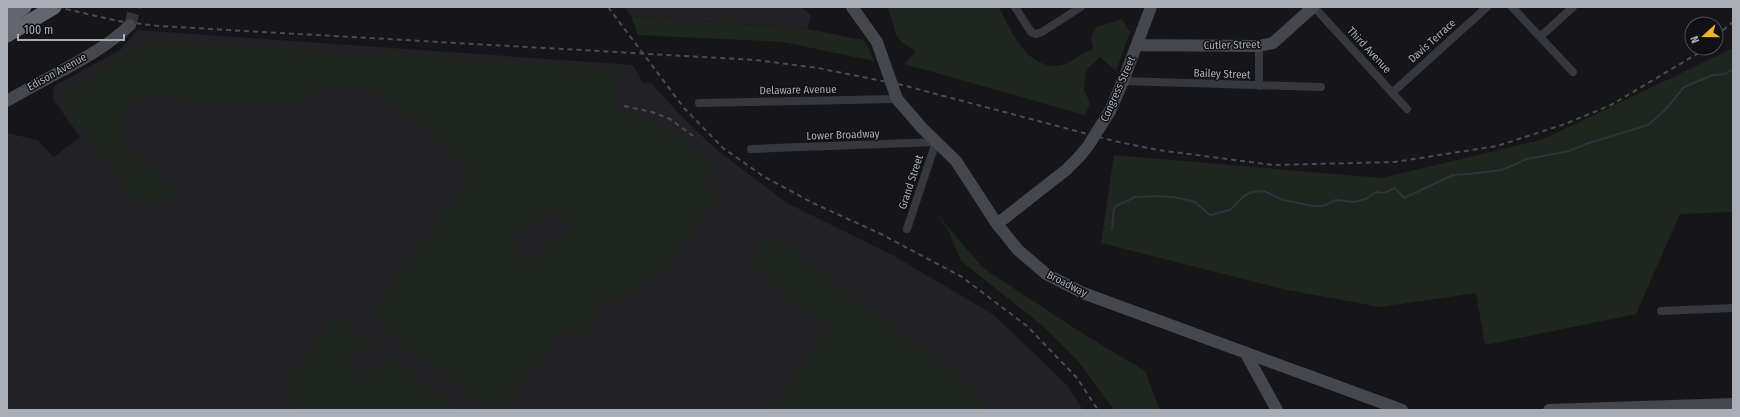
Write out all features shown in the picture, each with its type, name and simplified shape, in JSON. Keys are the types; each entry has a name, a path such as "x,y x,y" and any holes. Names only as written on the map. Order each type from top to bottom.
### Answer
{"highway":[{"path":"7,18 24,7"},
{"path":"7,35 54,7"}],"street":[{"name":"Broadway","path":"852,7 877,42 897,98 908,113 956,161 997,224 1018,250 1046,274 1078,290 1402,410"},
{"path":"1015,7 1031,32 1036,34 1042,32 1081,7"},
{"name":"Cutler Street","path":"1137,45 1259,46 1273,43 1313,7"},
{"name":"Third Avenue","path":"1313,7 1393,92 1407,109"},
{"name":"Davis Terrace","path":"1393,92 1487,7"},
{"path":"1512,7 1573,72"},
{"path":"1540,37 1573,7"},
{"name":"Congress Street","path":"997,224 1066,170 1088,146 1110,111 1137,45 1150,8"},
{"name":"Edison Avenue","path":"7,100 116,39 130,25"},
{"path":"1259,46 1259,86"},
{"name":"Bailey Street","path":"1123,81 1321,87"},
{"name":"Delaware Avenue","path":"699,103 897,98"},
{"name":"Lower Broadway","path":"751,149 936,142"},
{"name":"Grand Street","path":"906,229 936,142"},
{"path":"1661,311 1733,308"},
{"path":"1245,352 1277,410"},
{"path":"1549,410 1620,409 1733,404"}],"shaded area":[{"path":"625,7 801,7 811,15 807,29 631,16"},
{"path":"887,7 999,7 1016,39 1032,58 1053,66 1068,63 1093,49 1091,37 1097,27 1122,19 1130,32 1116,71 1100,57 1086,70 1084,90 1090,103 1085,115 904,64 916,51 907,46 897,37 891,15"},
{"path":"631,16 807,29 863,40 874,61 783,42 638,35"},
{"path":"137,30 633,65 643,83 651,83 684,119 717,150 787,203 894,256 994,315 1067,385 1083,410 7,410 7,133 37,140 54,157 80,137 53,99 54,86 120,50"},
{"path":"151,41 617,68 616,106 634,115 662,124 714,166 704,184 719,195 669,262 629,294 614,299 606,296 594,312 584,341 564,327 502,408 472,398 371,317 475,171 385,96 368,87 349,85 321,91 296,105 158,96 143,97 135,100 129,105 123,118 122,133 124,148 173,187 175,196 157,205 138,202 57,97","holes":["557,206 573,229 525,263 509,239"]},
{"path":"1733,48 1733,212 1680,214 1636,314 1485,345 1476,293 1380,307 1287,290 1101,243 1114,155 1382,178 1544,139 1716,56 1724,56 1724,52"},
{"path":"937,214 983,268 1085,335 1145,371 1160,410 1114,410 1078,361 1044,327 961,261 949,232"},
{"path":"770,234 976,391 981,400 982,410 770,410 832,331 750,264"},
{"path":"338,316 380,350 378,352 366,343 347,367 366,381 385,358 383,355 384,353 451,406 449,410 303,410 284,388"}],"waterway":[{"path":"1112,229 1114,207 1135,197 1174,197 1195,202 1210,215 1230,210 1244,196 1252,192 1264,191 1283,200 1313,206 1323,206 1336,200 1354,202 1366,199 1376,192 1384,193 1395,188 1404,198 1453,175 1502,170 1527,159 1569,151 1589,143 1648,125 1665,110 1684,87 1713,75 1725,74 1733,69"}],"tunnel":[{"path":"130,25 135,7"}],"railway":[{"path":"57,7 118,21 158,26 756,60 818,68 902,85 1114,141 1158,150 1273,165 1395,162 1497,146 1565,124 1611,105 1694,56"},
{"path":"608,7 684,108 723,148 763,176 813,203 881,234 962,277 1027,326 1077,378 1098,410"},
{"path":"1724,29 1733,22"},
{"path":"624,106 652,112 670,119 693,136"}]}
